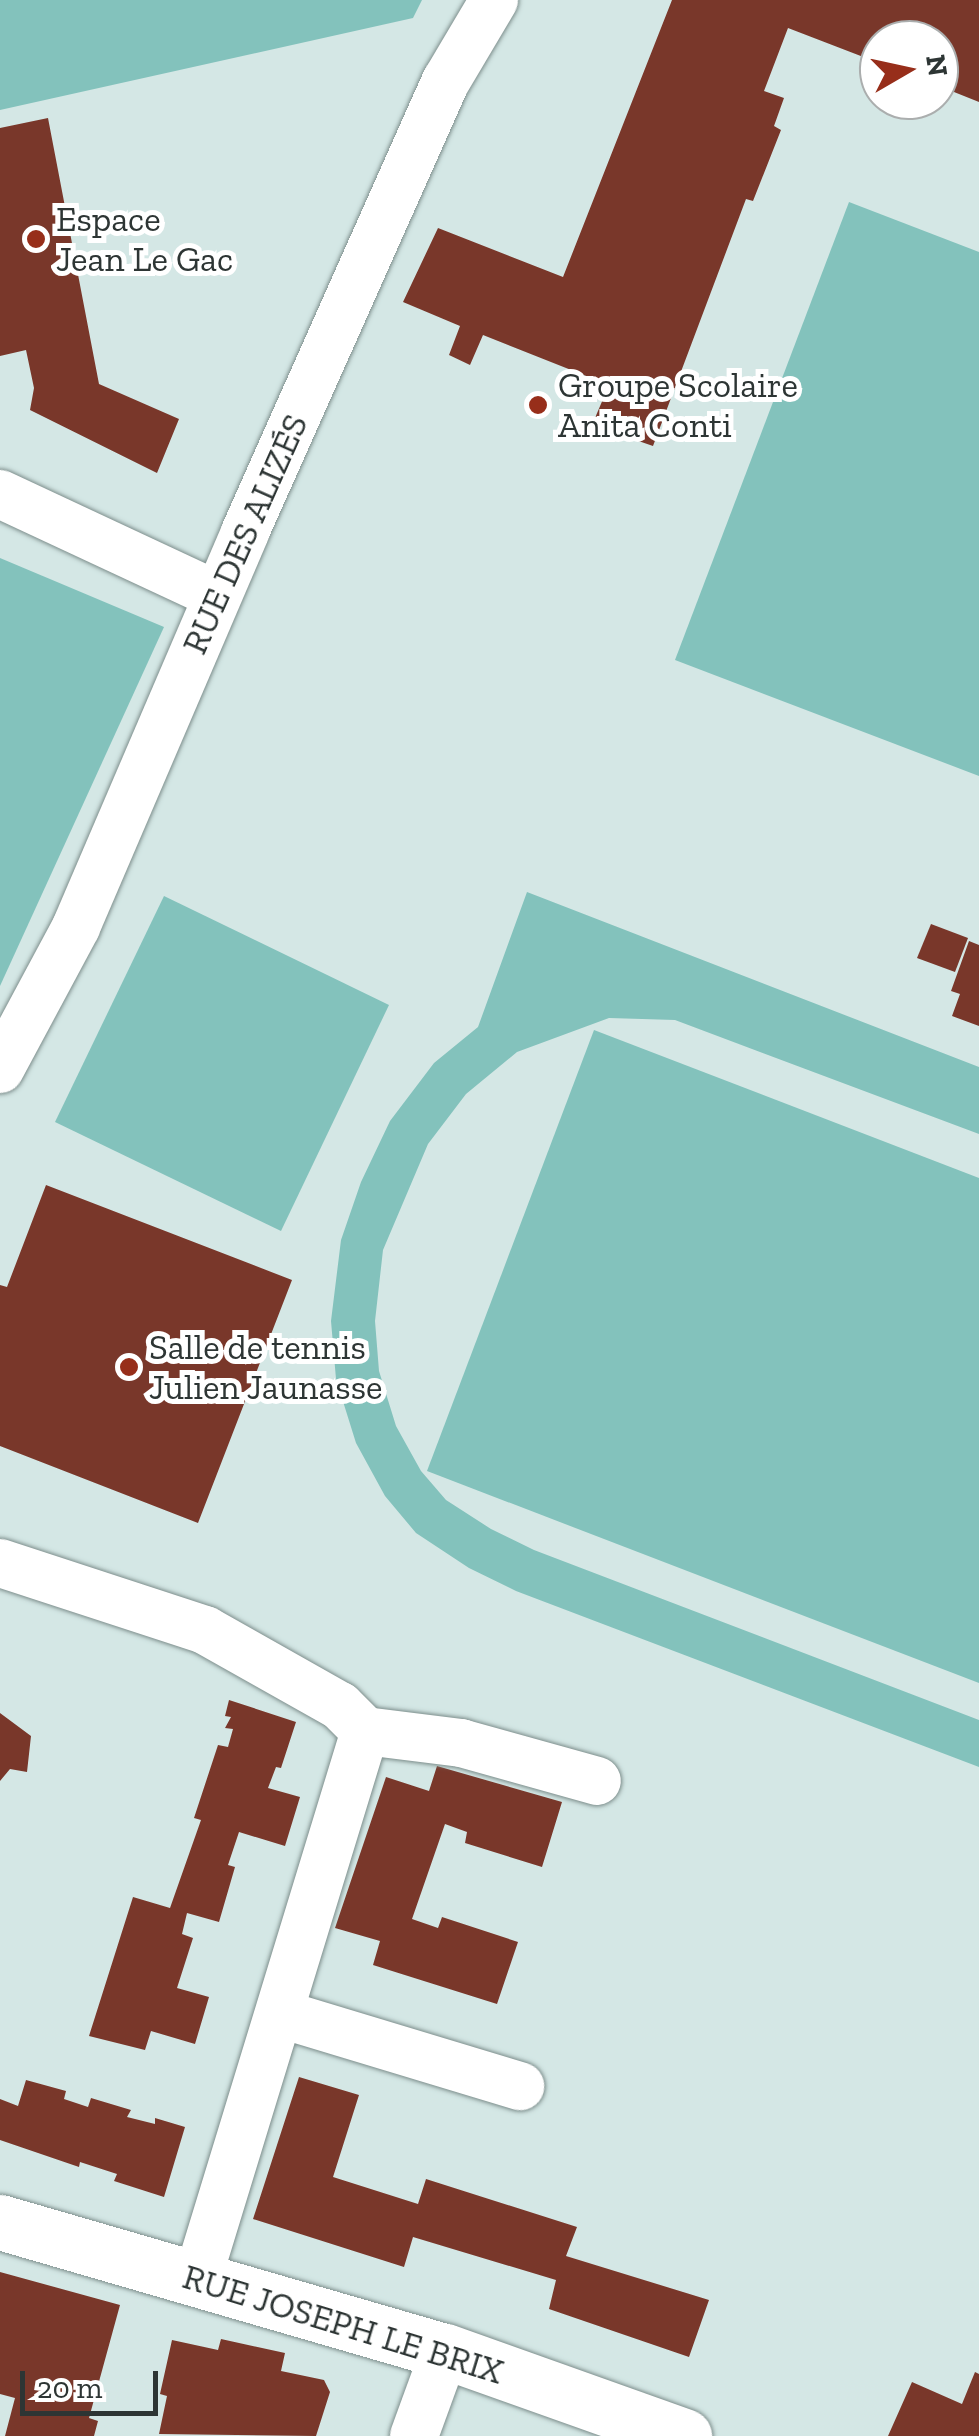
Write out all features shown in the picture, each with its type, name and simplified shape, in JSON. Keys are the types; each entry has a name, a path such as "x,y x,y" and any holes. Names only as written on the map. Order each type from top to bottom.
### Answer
{"street":[{"name":"RUE DES ALIZÉS","path":"0,1069 76,927 446,81 494,0"},
{"path":"0,494 218,595"},
{"path":"0,1563 205,1630 340,1706 365,1731 461,1743 597,1781"},
{"path":"197,2280 365,1731"},
{"path":"281,2014 520,2086"},
{"name":"RUE JOSEPH LE BRIX","path":"0,2222 445,2352 684,2436"},
{"path":"414,2436 445,2352"}],"shaded area":[{"path":"0,0 422,0 413,18 0,110"},
{"path":"849,202 979,252 979,776 675,660"},
{"path":"0,558 164,627 0,986"},
{"path":"527,892 979,1067 979,1134 675,1020 609,1018 517,1052 466,1094 428,1144 383,1250 375,1321 379,1371 396,1426 421,1471 446,1500 491,1529 534,1550 979,1720 979,1767 516,1591 469,1568 416,1533 385,1496 356,1443 336,1379 331,1321 341,1240 361,1182 390,1121 434,1063 478,1027"},
{"path":"164,896 389,1005 281,1231 55,1122"},
{"path":"594,1030 979,1178 979,1683 427,1471"}],"building":[{"path":"672,0 979,0 979,102 959,94 959,20 859,20 859,55 788,28 764,91 784,98 774,126 781,130 753,201 746,199 653,446 592,425 609,385 483,335 470,365 449,355 460,326 403,302 438,228 563,277"},
{"name":"Espace Jean Le Gac","path":"48,118 99,384 179,419 157,473 30,410 34,388 26,350 0,356 0,128"},
{"path":"931,924 968,938 955,972 917,958"},
{"path":"969,941 979,945 979,1026 952,1016 960,994 951,991"},
{"name":"Salle de tennis Julien Jaunasse","path":"46,1185 292,1280 198,1523 0,1446 0,1285 7,1287"},
{"path":"229,1700 296,1722 281,1768 276,1767 268,1788 300,1797 285,1846 239,1832 228,1865 235,1867 219,1922 187,1913 182,1934 193,1938 177,1988 209,1997 195,2044 151,2031 145,2050 89,2036 133,1897 170,1908 201,1820 194,1818 218,1745 228,1747 233,1729 225,1728 231,1717 225,1716"},
{"path":"0,1713 31,1736 27,1772 10,1769 0,1781"},
{"path":"437,1766 562,1802 542,1867 465,1843 467,1832 445,1824 412,1919 438,1928 442,1917 518,1942 497,2004 373,1965 380,1941 335,1928 386,1777 429,1791"},
{"path":"299,2077 359,2095 333,2177 418,2204 426,2179 577,2227 566,2256 709,2300 689,2357 549,2309 556,2280 413,2237 404,2267 253,2219"},
{"path":"26,2080 66,2091 64,2099 88,2107 91,2098 131,2110 127,2117 155,2124 155,2118 185,2127 164,2197 114,2181 117,2174 80,2162 79,2167 0,2140 0,2099 18,2106"},
{"path":"0,2272 120,2305 89,2418 98,2421 94,2436 5,2436 15,2398 0,2394"},
{"path":"221,2339 285,2353 281,2371 324,2380 330,2392 316,2436 159,2434 167,2396 160,2394 172,2340 218,2350"},
{"path":"975,2372 979,2374 979,2436 888,2436 912,2382 962,2404"}],"place":[{"name":"Espace Jean Le Gac","path":"36,239"},
{"name":"Groupe Scolaire Anita Conti","path":"538,405"},
{"name":"Salle de tennis Julien Jaunasse","path":"129,1367"}]}
